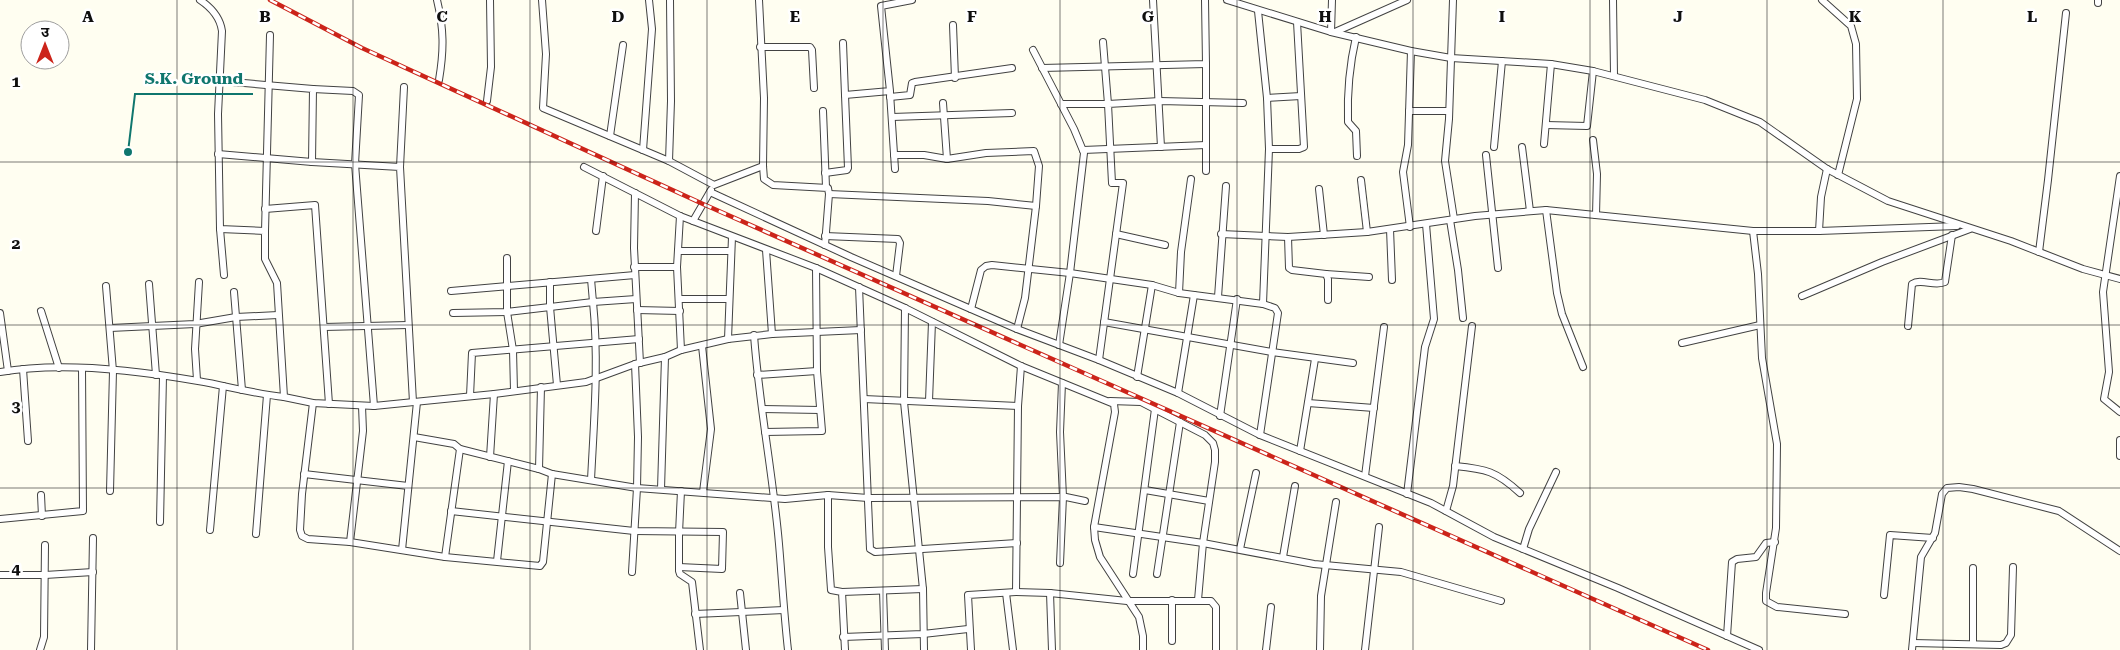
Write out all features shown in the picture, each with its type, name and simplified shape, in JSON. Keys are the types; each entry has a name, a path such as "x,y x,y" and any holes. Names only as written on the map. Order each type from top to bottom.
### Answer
{"street":[{"path":"200,0 211,7 221,22 222,31 218,154 220,228 224,275"},
{"path":"437,0 444,34 439,80"},
{"path":"487,102 491,67 490,0"},
{"path":"542,0 546,54 543,108 669,161 714,185"},
{"path":"643,150 652,29 648,0"},
{"path":"669,161 671,101 670,0"},
{"path":"759,0 764,98 764,179 773,185 827,191 988,200 1036,206"},
{"path":"895,169 881,6 892,2 912,0"},
{"path":"1153,0 1158,66 1157,102 1160,147"},
{"path":"1205,0 1206,64 1204,102 1206,171"},
{"path":"1227,0 1258,11 1333,32 1411,51 1451,58 1551,64 1593,70 1705,100 1741,113 1778,133 1838,176 1888,201 2083,269 2120,280"},
{"path":"1332,0 1333,32"},
{"path":"1333,32 1407,0"},
{"path":"1453,0 1449,111 1445,161 1463,318"},
{"path":"1613,0 1614,75"},
{"path":"1822,0 1850,26 1856,44 1857,99 1838,176"},
{"path":"1258,11 1267,98 1269,149 1263,304"},
{"path":"2038,252 2048,180 2066,13"},
{"path":"1269,149 1304,148 1297,22"},
{"path":"953,25 955,78"},
{"path":"270,35 265,259 277,283 284,398"},
{"path":"1356,38 1347,92 1348,122 1356,131 1357,156"},
{"path":"1099,360 1123,184 1112,184 1103,42"},
{"path":"826,173 847,170 848,168 843,43"},
{"path":"610,136 623,46"},
{"path":"760,47 810,47 812,50 814,88"},
{"path":"1033,50 1084,154 1070,273 1059,345"},
{"path":"1410,226 1403,172 1408,145 1411,51"},
{"path":"1494,147 1502,61"},
{"path":"1042,68 1206,64"},
{"path":"1544,144 1551,64"},
{"path":"845,95 910,94 912,83 915,82 955,78 1012,68"},
{"path":"1546,125 1587,126 1593,70"},
{"path":"220,81 352,92 359,95 355,164 374,406"},
{"path":"402,550 414,437 415,402 408,325 400,167 404,87"},
{"path":"312,162 313,89"},
{"path":"1267,98 1301,96"},
{"path":"943,103 947,159"},
{"path":"1061,104 1243,103"},
{"path":"823,111 827,191 825,245"},
{"path":"1409,111 1449,111"},
{"path":"892,117 1012,113"},
{"path":"1593,140 1597,174 1596,215"},
{"path":"1083,150 1206,145"},
{"path":"1522,147 1530,211"},
{"path":"894,155 924,154 947,159 986,153 1034,150 1039,166 1036,206 1025,298 1017,329"},
{"path":"218,154 266,159 400,167"},
{"path":"1486,154 1498,268"},
{"path":"693,221 714,185 763,166"},
{"path":"584,167 680,216 816,268 905,308 1021,366 1110,401 1142,402 1205,435 1213,443 1215,455 1203,543 1198,600"},
{"path":"1820,231 1821,197 1827,169"},
{"path":"596,231 603,176"},
{"path":"2120,176 2106,275 2104,312 2109,372 2104,399 2120,412"},
{"path":"1179,293 1181,252 1191,179"},
{"path":"1361,180 1367,232"},
{"path":"1218,297 1221,234 1226,186"},
{"path":"1319,189 1324,235"},
{"path":"710,192 825,245 1017,329 1178,393 1260,435 1407,494 1446,511 1494,537 1618,588 1759,650"},
{"path":"632,572 637,488 637,364 639,339 634,267 635,193"},
{"path":"265,209 315,205 330,404"},
{"path":"1221,234 1288,237 1367,232 1492,214 1546,210 1752,231 1820,231 1962,226"},
{"path":"1546,210 1557,293 1562,314 1583,367"},
{"path":"680,216 678,267 681,350"},
{"path":"1407,494 1425,347 1434,319 1426,224"},
{"path":"220,228 265,231"},
{"path":"1390,229 1392,280"},
{"path":"1802,296 1971,229"},
{"path":"1752,231 1758,274 1762,358 1777,444 1775,542 1766,601 1777,608 1845,614"},
{"path":"1116,234 1165,245"},
{"path":"1908,326 1912,284 1916,282 1940,284 1945,282 1952,235"},
{"path":"728,339 728,299 732,236"},
{"path":"826,236 898,239 900,243 896,276"},
{"path":"1288,237 1290,268 1292,270 1369,277"},
{"path":"766,250 772,334"},
{"path":"678,251 731,251"},
{"path":"507,258 508,312 513,350 514,391"},
{"path":"971,309 982,270 986,266 1028,267 1070,273 1152,285 1179,293 1237,299 1276,308 1278,310 1260,435"},
{"path":"634,267 678,267"},
{"path":"765,432 822,431 817,371 816,268"},
{"path":"1326,274 1328,279 1328,300"},
{"path":"451,291 635,275"},
{"path":"592,279 597,342 592,480"},
{"path":"197,380 195,324 198,282"},
{"path":"550,282 556,385"},
{"path":"149,284 159,375 160,522"},
{"path":"1137,377 1152,285"},
{"path":"106,286 113,370 110,491"},
{"path":"859,287 872,551 1017,543"},
{"path":"234,292 242,390"},
{"path":"1178,393 1194,295"},
{"path":"453,313 508,312 636,299"},
{"path":"680,299 728,299"},
{"path":"1220,416 1237,299"},
{"path":"905,308 904,402 912,497 919,548 924,650"},
{"path":"637,310 680,311"},
{"path":"41,311 59,368"},
{"path":"0,313 8,371"},
{"path":"110,328 195,324 236,317 278,315"},
{"path":"929,401 932,322"},
{"path":"1104,322 1272,352 1353,363"},
{"path":"324,327 408,325"},
{"path":"1682,343 1760,325"},
{"path":"1446,511 1453,486 1472,326"},
{"path":"1365,476 1384,327"},
{"path":"0,372 59,368 113,370 197,380 267,396 313,403 374,406 494,394 597,378 637,364 665,357 681,350 728,339 754,335 861,330"},
{"path":"754,335 757,375 763,409 779,544 788,650"},
{"path":"470,396 472,353 639,339"},
{"path":"702,346 710,429 704,492"},
{"path":"661,489 665,357"},
{"path":"1300,451 1316,359"},
{"path":"1016,592 1018,406 1021,366"},
{"path":"0,520 83,511 82,368"},
{"path":"23,369 28,441"},
{"path":"757,375 817,371"},
{"path":"1060,563 1063,497 1060,432 1062,383"},
{"path":"210,530 224,386"},
{"path":"539,468 541,387"},
{"path":"490,457 494,394"},
{"path":"256,534 267,396"},
{"path":"864,399 1018,406"},
{"path":"1110,401 1116,407 1094,527 1094,540 1100,558 1139,617 1142,624 1143,650"},
{"path":"313,403 304,474 300,530 302,536 308,539 350,542 445,557 542,566 552,474"},
{"path":"1308,403 1374,408"},
{"path":"350,542 363,431 362,406"},
{"path":"763,409 820,410"},
{"path":"1133,574 1155,409"},
{"path":"1157,574 1180,422"},
{"path":"414,437 454,444 460,449 539,468 552,474 637,488 785,499 828,495 868,498 1063,497 1085,500"},
{"path":"2120,440 2120,456"},
{"path":"445,557 460,449"},
{"path":"497,561 508,461"},
{"path":"1455,466 1479,468 1494,472 1520,493"},
{"path":"1523,549 1529,529 1556,472"},
{"path":"1240,550 1256,473"},
{"path":"304,474 408,486"},
{"path":"1283,557 1295,486"},
{"path":"2013,567 2011,635 2003,647 1973,644 1955,647 1913,646 1919,568 1921,558 1933,538 1944,490 1959,487 2059,511 2120,551"},
{"path":"1145,490 1209,500"},
{"path":"681,491 678,533 679,567 680,574 692,582 700,650"},
{"path":"828,495 828,547 831,590 842,592 922,589"},
{"path":"41,496 42,516"},
{"path":"1320,650 1321,596 1336,502"},
{"path":"451,511 634,532 723,532 722,569 679,567"},
{"path":"1366,650 1379,526"},
{"path":"1094,527 1203,543 1326,565 1374,568 1425,578 1501,601"},
{"path":"1884,595 1890,535 1933,538"},
{"path":"92,650 93,538"},
{"path":"1728,636 1732,562 1737,559 1756,557 1766,543 1775,542"},
{"path":"40,650 44,637 45,545"},
{"path":"1973,568 1973,644"},
{"path":"0,575 92,572"},
{"path":"883,591 885,650"},
{"path":"842,592 845,650"},
{"path":"971,650 968,629 968,595 1016,592 1050,593 1127,601 1211,600 1216,608 1216,650"},
{"path":"740,593 746,650"},
{"path":"1006,593 1013,650"},
{"path":"1050,593 1052,650"},
{"path":"1172,600 1172,641"},
{"path":"1266,650 1271,607"},
{"path":"696,614 784,610"},
{"path":"843,638 923,634 968,629"}],"railway":[{"path":"270,0 362,48 703,204 1708,650"}],"place":[{"name":"S.K. Ground","path":"128,152"}]}
